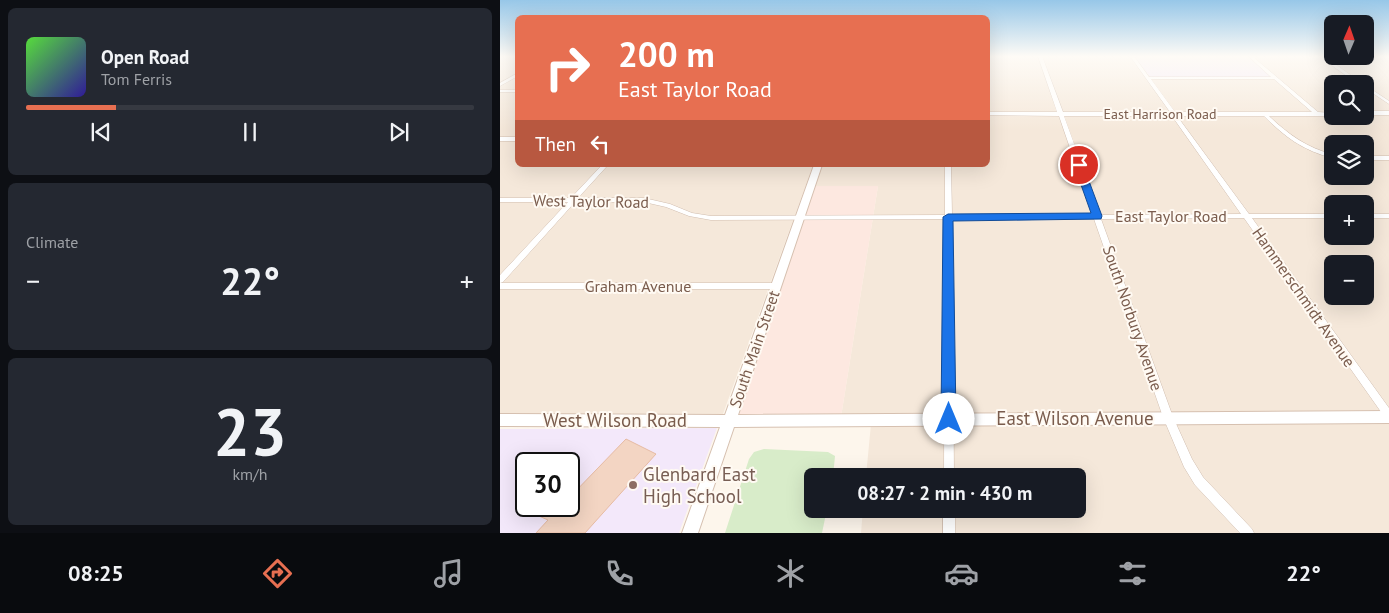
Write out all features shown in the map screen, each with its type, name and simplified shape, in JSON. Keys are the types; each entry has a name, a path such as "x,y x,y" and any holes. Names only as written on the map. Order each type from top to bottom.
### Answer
{"street":[{"name":"South Norbury Avenue","path":"1049,81 1168,417 1188,464 1200,481 1248,533"},
{"name":"Hammerschmidt Avenue","path":"1150,81 1389,416"},
{"path":"1279,81 1317,114"},
{"path":"500,91 515,90"},
{"path":"1374,92 1389,103"},
{"path":"1374,113 1389,113"},
{"name":"East Harrison Road","path":"990,114 1324,114"},
{"path":"1265,114 1295,142 1324,153"},
{"path":"500,139 515,139"},
{"path":"1374,158 1389,158"},
{"path":"500,280 603,167"},
{"name":"South Main Street","path":"690,533 817,167"},
{"path":"948,167 949,468"},
{"name":"West Taylor Road","path":"500,200 644,200 668,205 684,213 705,218 800,217"},
{"name":"East Taylor Road","path":"800,217 1324,216"},
{"path":"1374,216 1389,216"},
{"name":"Graham Avenue","path":"500,286 776,286"},
{"name":"East Wilson Avenue","path":"730,420 1389,416"},
{"name":"West Wilson Road","path":"500,420 730,420"},
{"path":"949,518 949,533"}],"shaded area":[{"path":"500,81 515,81 515,90 500,90"},
{"path":"990,81 1324,81 1324,125 1374,125 1374,81 1389,81 1389,410 841,417 878,186 813,186 820,167 990,167"},
{"path":"500,91 515,91 515,167 812,167 723,414 500,414"},
{"path":"813,186 878,186 841,417 733,417"},
{"path":"1389,422 1389,533 861,533 862,518 1086,518 1086,468 867,468 871,424"},
{"name":"Glenbard East High School","path":"717,428 679,533 500,533 500,429"}],"green space":[{"path":"764,449 828,452 835,456 834,468 804,468 804,518 825,518 822,533 725,533 749,459 754,452"}],"building":[{"name":"Glenbard East High School","path":"626,439 656,454 585,533 536,533 548,520 541,517 580,517 580,487"}],"place":[{"name":"Glenbard East High School","path":"633,485"}],"route":[{"path":"949,419 948,217 1097,216 1079,165"}]}
